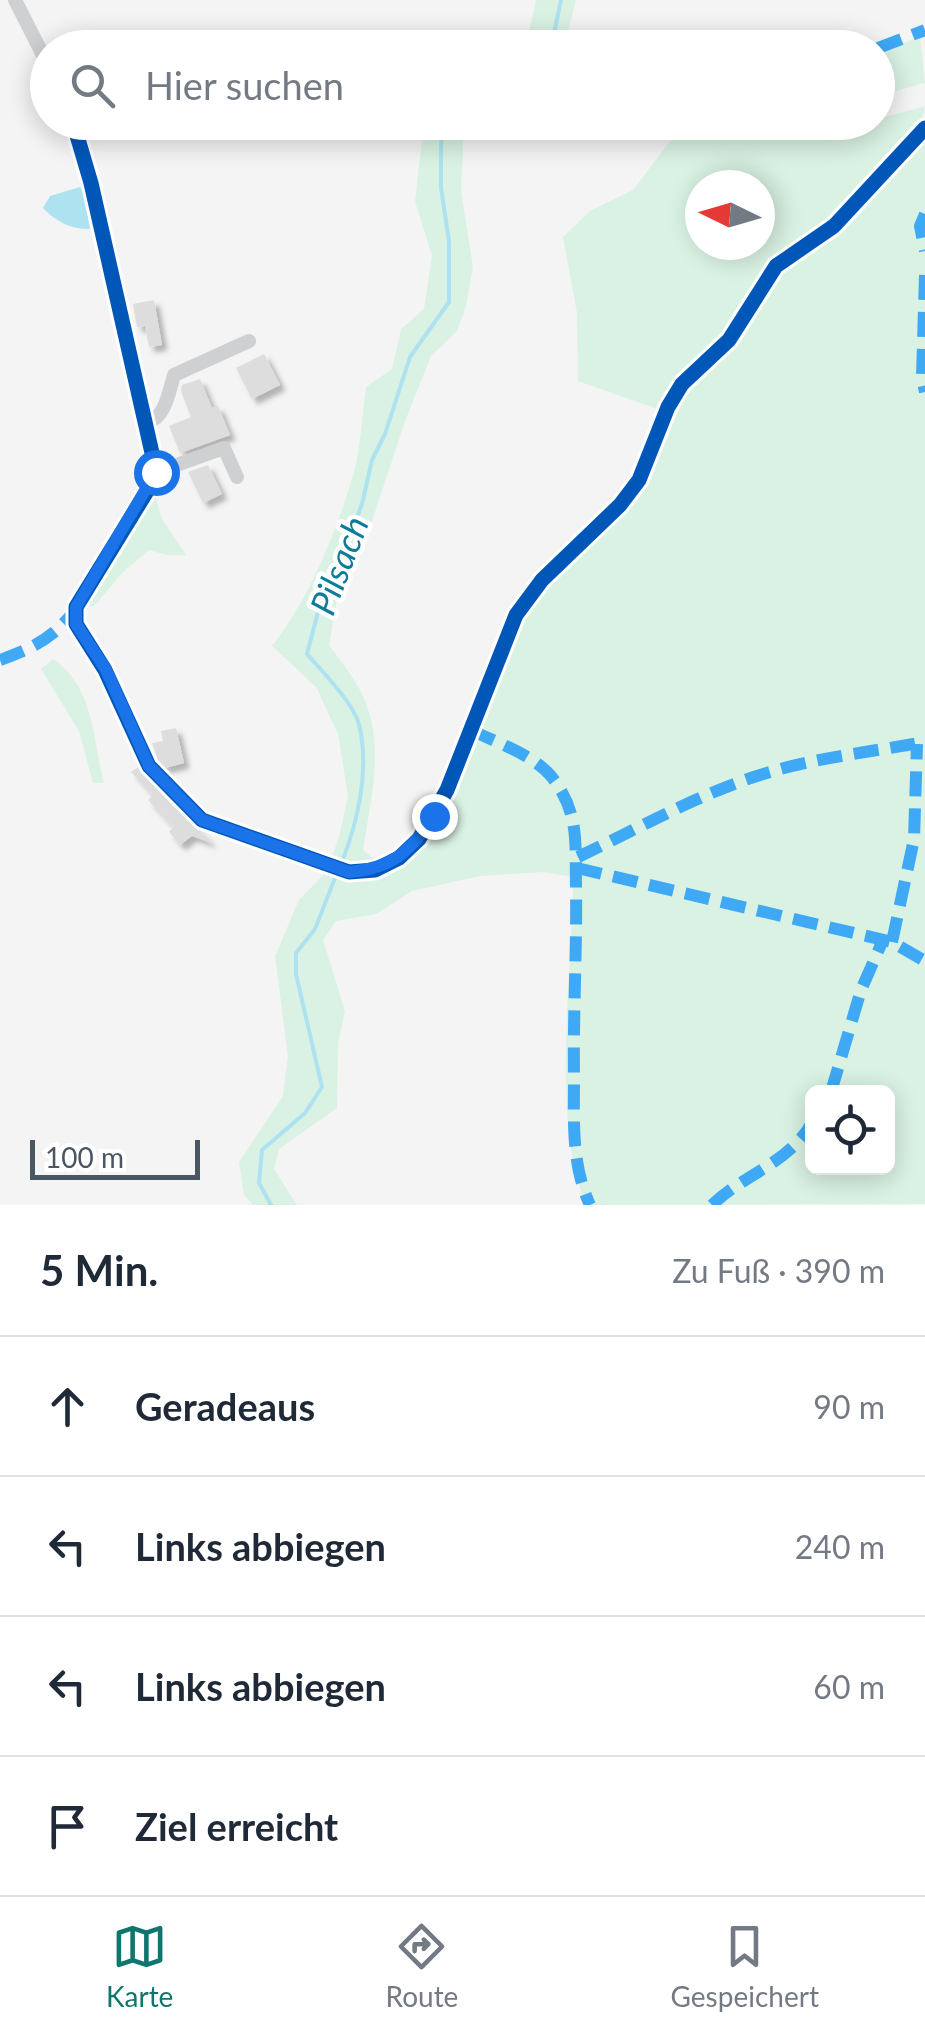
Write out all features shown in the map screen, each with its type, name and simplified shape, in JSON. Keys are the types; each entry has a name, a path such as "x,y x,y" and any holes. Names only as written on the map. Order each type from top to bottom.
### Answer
{"street":[{"path":"15,0 30,30"},
{"path":"238,477 224,448 156,472 76,607 76,624 106,670 149,766 202,820 349,872 374,870 399,858 419,839 448,790 516,615 542,580 620,505 639,480 677,390 729,340 776,266 834,226 925,128"},
{"path":"78,140 156,472"},
{"path":"146,424 157,420 163,410 174,376 249,341"}],"green space":[{"path":"536,0 576,0 568,30 530,30"},
{"path":"920,37 925,83 895,91 895,46"},
{"path":"925,106 921,125 925,141 925,1204 586,1205 575,1169 566,1088 573,877 542,872 480,876 412,891 376,914 336,921 323,940 345,1011 338,1044 337,1108 279,1149 274,1169 297,1205 253,1205 244,1195 239,1162 283,1096 288,1056 275,956 299,900 326,872 348,796 338,734 316,687 272,646 310,585 339,517 354,472 366,387 392,369 401,329 424,309 432,256 415,201 422,140 463,140 461,191 473,267 466,306 457,331 431,356 372,521 337,598 329,645 369,711 375,750 363,850 386,869 402,862 420,845 520,616 532,597 617,515 650,468 660,441 666,412 578,381 577,313 563,237 590,211 633,190 671,140 895,140 895,114"},
{"path":"155,494 162,519 186,555 149,550 123,572 94,606 83,606 136,520"},
{"path":"53,659 67,671 84,699 104,783 93,783 79,731 41,669"}],"water":[{"path":"80,187 90,229 64,224 43,208 50,196"}],"building":[{"path":"154,300 162,345 149,347 145,326 137,327 133,304"},
{"path":"264,354 280,385 252,399 236,368"},
{"path":"200,379 212,408 218,406 230,435 180,453 169,426 191,417 182,385"},
{"path":"208,465 222,494 203,503 188,472"},
{"path":"176,728 184,763 165,768 152,743 163,741 161,731"},
{"path":"138,767 212,843 192,836 180,845 169,832 173,827 148,800 153,795 131,772"}],"waterway":[{"name":"Pilsach","path":"555,30 561,0"},
{"name":"Pilsach","path":"341,864 360,796 362,742 350,707 307,654 328,574 348,542 372,460 385,434 410,357 449,302 442,140"},
{"name":"Pilsach","path":"271,1205 259,1183 262,1150 305,1113 322,1087 296,974 296,953 315,929 337,873"}],"marked path":[{"path":"895,41 925,30"},
{"path":"925,214 920,226 925,251"},
{"path":"925,275 925,392"},
{"path":"0,660 41,642 74,611"},
{"path":"471,730 543,768 560,789 571,815 576,856 574,1126 579,1174 590,1205"},
{"path":"578,857 690,802 760,775 925,742"},
{"path":"892,942 914,839 917,744"},
{"path":"577,868 892,942 925,961"},
{"path":"833,1085 861,990 883,940"},
{"path":"712,1205 791,1149 805,1133"}],"cycle path":[{"path":"78,140 157,475 76,607 76,624 105,670 149,766 202,820 349,872 375,870 399,858 419,839 447,790 516,615 542,580 620,505 639,480 668,407 682,384 729,340 776,266 834,226 925,128"}],"route":[{"path":"156,472 76,607 76,624 106,670 149,766 202,820 349,872 374,870 399,858 419,839 434,816"}]}
